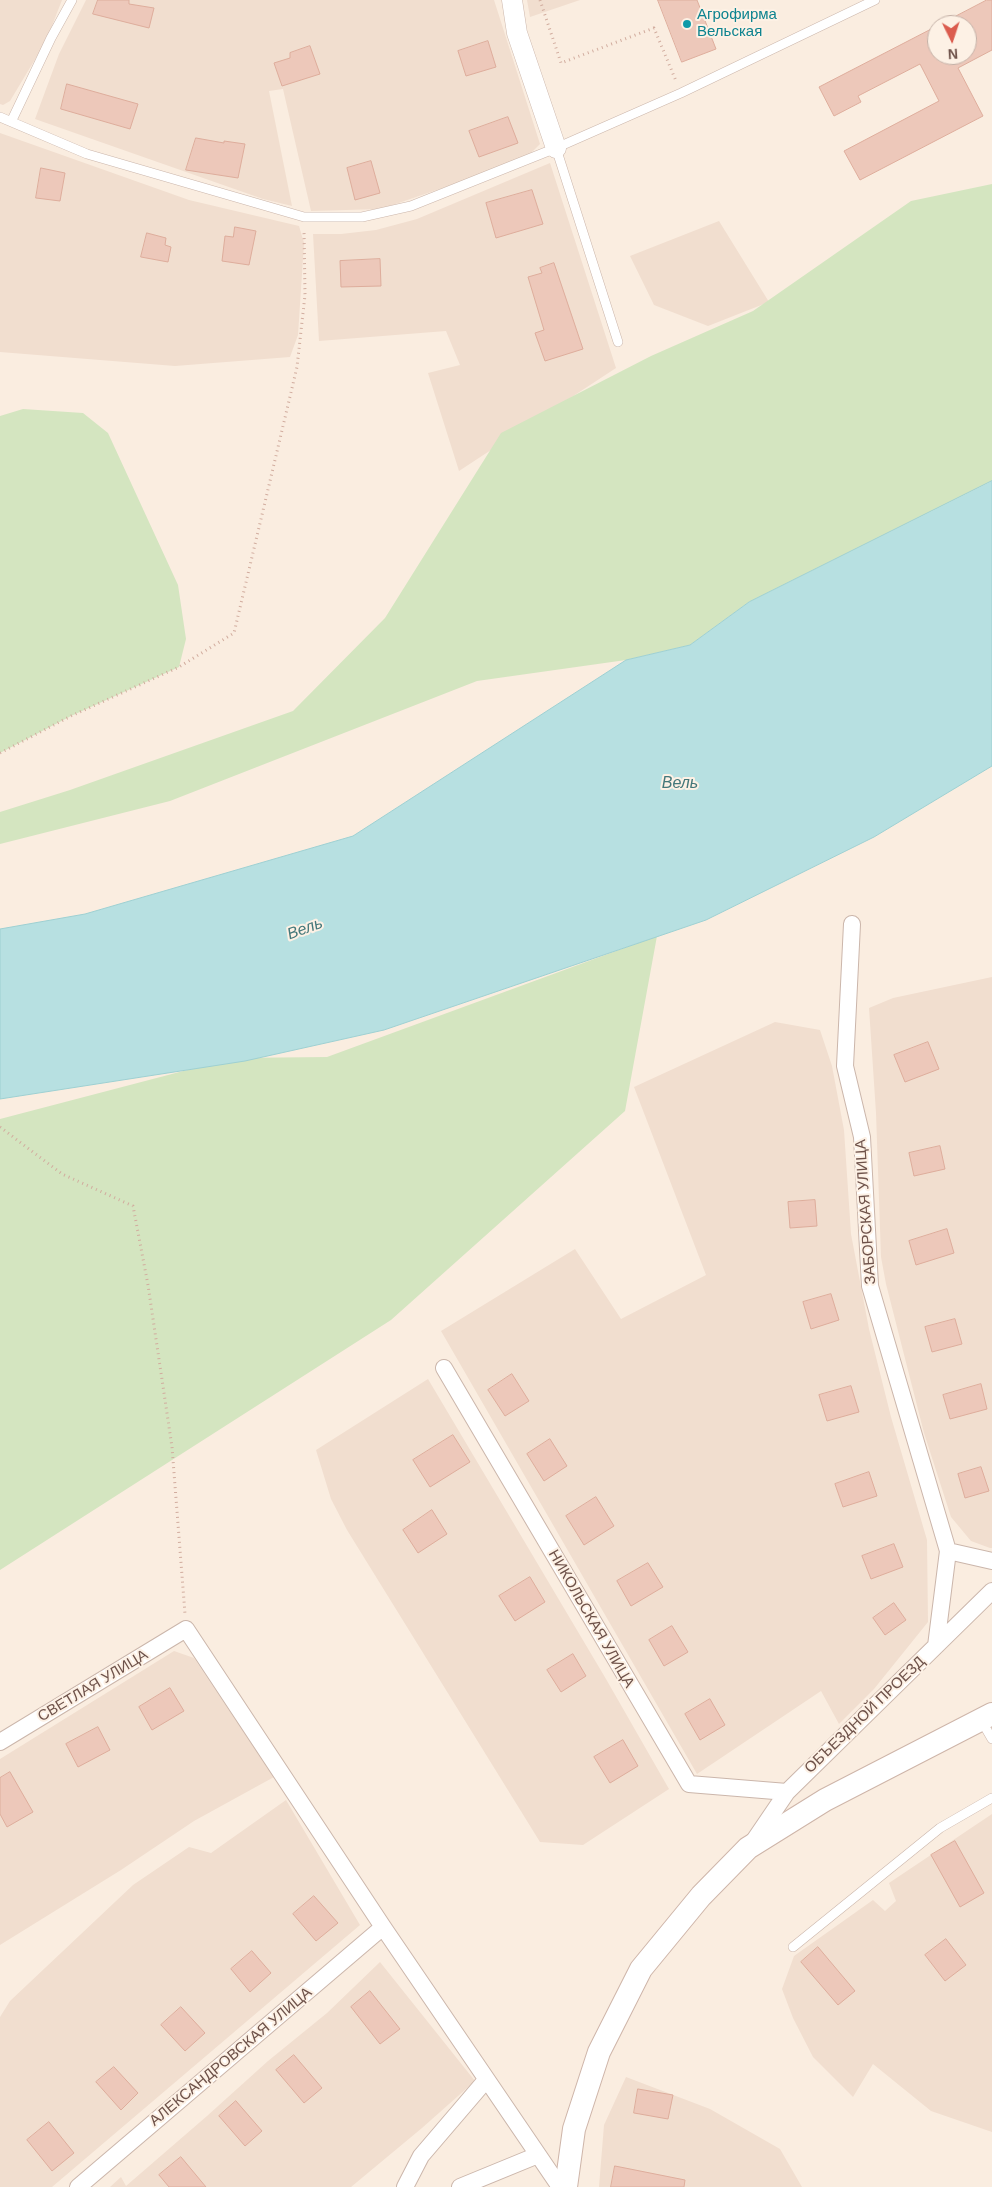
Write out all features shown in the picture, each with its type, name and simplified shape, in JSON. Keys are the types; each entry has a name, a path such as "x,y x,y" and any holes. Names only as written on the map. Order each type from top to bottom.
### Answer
{"main road":[{"path":"566,2187 574,2129 599,2052 641,1969 701,1896 748,1848 825,1800 986,1717"}],"street":[{"path":"512,0 517,34 556,148"},
{"name":"ЗАБОРСКАЯ УЛИЦА","path":"852,924 845,1066 862,1137 870,1286 948,1551"},
{"name":"НИКОЛЬСКАЯ УЛИЦА","path":"444,1368 689,1784 787,1792"},
{"path":"936,1646 948,1551 992,1561"},
{"name":"ОБЪЕЗДНОЙ ПРОЕЗД","path":"748,1848 787,1792 992,1591"},
{"path":"186,1629 383,1927 560,2187"},
{"name":"СВЕТЛАЯ УЛИЦА","path":"0,1742 186,1629"},
{"name":"АЛЕКСАНДРОВСКАЯ УЛИЦА","path":"78,2187 383,1927"},
{"path":"405,2187 421,2156 486,2080"},
{"path":"460,2187 538,2155"}],"lane":[{"path":"12,120 51,38 72,0"},
{"path":"0,116 87,154 304,217 362,218 410,206 556,148 681,94 875,0"},
{"path":"556,148 618,342"},
{"path":"986,1717 992,1739"},
{"path":"793,1947 940,1828 992,1798"}],"path":[{"path":"540,0 561,63 654,28 681,94"},
{"path":"0,753 71,716 179,667 234,633 297,366 305,295 304,217"},
{"path":"0,1127 62,1174 133,1206 148,1285 172,1447 186,1629"}],"shaded area":[{"path":"0,0 62,0 46,41 10,101 3,105 0,104"},
{"path":"86,0 494,0 540,144 530,154 463,181 381,209 311,211 283,89 269,91 292,206 263,199 35,119 59,54"},
{"path":"527,0 580,0 530,17"},
{"path":"0,133 189,200 299,226 304,243 298,335 290,357 175,366 0,352"},
{"path":"550,163 616,368 459,471 428,373 460,365 446,331 319,341 313,234 341,234 376,230 417,219"},
{"path":"719,221 769,302 708,326 654,305 630,256"},
{"path":"992,977 992,1548 990,1548 971,1541 951,1517 924,1433 886,1284 881,1257 876,1113 869,1008 893,998"},
{"path":"775,1022 820,1030 832,1066 844,1130 851,1234 869,1329 891,1417 927,1540 928,1622 874,1689 839,1724 821,1691 697,1774 441,1331 575,1249 621,1319 706,1275 634,1087"},
{"path":"428,1379 669,1789 583,1845 540,1842 347,1530 331,1499 316,1450"},
{"path":"174,1651 194,1658 274,1777 194,1821 121,1870 0,1945 0,1759"},
{"path":"286,1800 360,1925 52,2187 0,2187 0,2017 10,2001 133,1885 189,1847 211,1853"},
{"path":"992,1814 992,2132 931,2111 873,2064 853,2097 813,2057 793,2018 782,1989 794,1956 873,1900 885,1911 896,1901 889,1883"},
{"path":"380,1962 475,2081 422,2128 351,2187 110,2187 121,2177 126,2186 268,2061 327,2013"},
{"path":"626,2077 710,2109 780,2149 802,2187 599,2187 604,2125"}],"green space":[{"path":"992,184 992,481 749,602 690,645 626,660 477,681 170,801 0,844 0,812 70,790 293,711 385,618 501,433 651,356 753,311 911,201"},
{"path":"23,409 83,413 108,433 178,585 186,639 179,667 71,716 0,753 0,416"},
{"path":"657,936 625,1111 391,1320 0,1570 0,1119 233,1058 327,1057"}],"water":[{"name":"Вель","path":"992,481 992,766 874,837 706,920 384,1030 245,1061 0,1099 0,929 85,914 353,836 626,660 690,645 749,602"}],"building":[{"path":"98,0 129,0 129,4 154,8 149,28 93,14"},
{"name":"Агрофирма Вельская","path":"658,0 697,0 716,49 682,62"},
{"path":"987,0 992,0 992,50 977,58 977,15 958,15"},
{"path":"927,31 927,65 964,65 958,68 983,116 860,180 844,151 939,101 920,64 858,96 861,102 834,116 819,87"},
{"path":"488,41 496,67 466,76 458,51"},
{"path":"310,46 320,74 282,86 274,63 290,58 290,53"},
{"path":"67,84 138,104 130,129 61,109"},
{"path":"508,117 518,143 479,157 469,131"},
{"path":"196,138 224,143 224,141 245,144 238,178 186,170"},
{"path":"371,161 380,193 355,200 347,168"},
{"path":"41,168 65,173 60,201 36,198"},
{"path":"532,190 543,224 496,238 486,203"},
{"path":"235,227 256,231 249,265 222,261 225,236 233,237"},
{"path":"147,233 166,238 165,245 171,247 168,262 141,257"},
{"path":"380,259 381,286 341,287 340,261"},
{"path":"554,263 583,349 545,361 535,333 544,330 528,277 542,273 540,268"},
{"path":"928,1042 939,1069 905,1082 894,1055"},
{"path":"940,1146 945,1169 914,1176 909,1153"},
{"path":"815,1200 817,1226 790,1228 788,1202"},
{"path":"947,1229 954,1253 916,1265 909,1241"},
{"path":"831,1294 839,1320 811,1329 803,1302"},
{"path":"955,1319 962,1344 932,1352 925,1327"},
{"path":"512,1374 529,1401 505,1416 488,1390"},
{"path":"981,1384 987,1409 950,1419 943,1395"},
{"path":"851,1386 859,1412 827,1421 819,1395"},
{"path":"453,1435 470,1462 430,1487 413,1460"},
{"path":"550,1439 567,1466 544,1481 527,1454"},
{"path":"981,1467 989,1491 965,1498 958,1474"},
{"path":"869,1472 877,1496 843,1507 835,1484"},
{"path":"596,1497 614,1526 584,1545 566,1516"},
{"path":"432,1510 447,1534 418,1553 403,1530"},
{"path":"894,1544 903,1567 871,1579 862,1556"},
{"path":"648,1563 663,1587 631,1606 617,1581"},
{"path":"530,1577 545,1602 515,1621 499,1596"},
{"path":"894,1603 906,1620 885,1635 873,1618"},
{"path":"672,1626 688,1652 664,1666 649,1640"},
{"path":"573,1654 586,1676 561,1692 547,1670"},
{"path":"170,1688 184,1711 152,1730 139,1707"},
{"path":"710,1699 725,1725 700,1740 685,1714"},
{"path":"98,1727 110,1750 78,1767 66,1744"},
{"path":"623,1740 638,1766 610,1783 594,1757"},
{"path":"10,1772 33,1812 7,1827 0,1814 0,1778"},
{"path":"955,1841 984,1893 960,1907 931,1855"},
{"path":"314,1896 338,1923 316,1941 293,1914"},
{"path":"946,1939 966,1965 945,1981 925,1955"},
{"path":"818,1947 855,1991 838,2005 801,1962"},
{"path":"252,1951 271,1973 250,1992 231,1969"},
{"path":"370,1991 400,2029 380,2044 351,2007"},
{"path":"181,2007 205,2033 185,2051 161,2025"},
{"path":"294,2055 322,2088 304,2103 276,2070"},
{"path":"114,2067 138,2093 121,2110 96,2082"},
{"path":"638,2089 673,2095 668,2119 634,2113"},
{"path":"236,2101 262,2131 245,2146 219,2116"},
{"path":"49,2122 74,2153 52,2171 27,2140"},
{"path":"181,2157 206,2187 169,2187 159,2175"},
{"path":"615,2166 685,2180 684,2187 611,2187"}],"place":[{"name":"Агрофирма Вельская","path":"687,24"}]}
